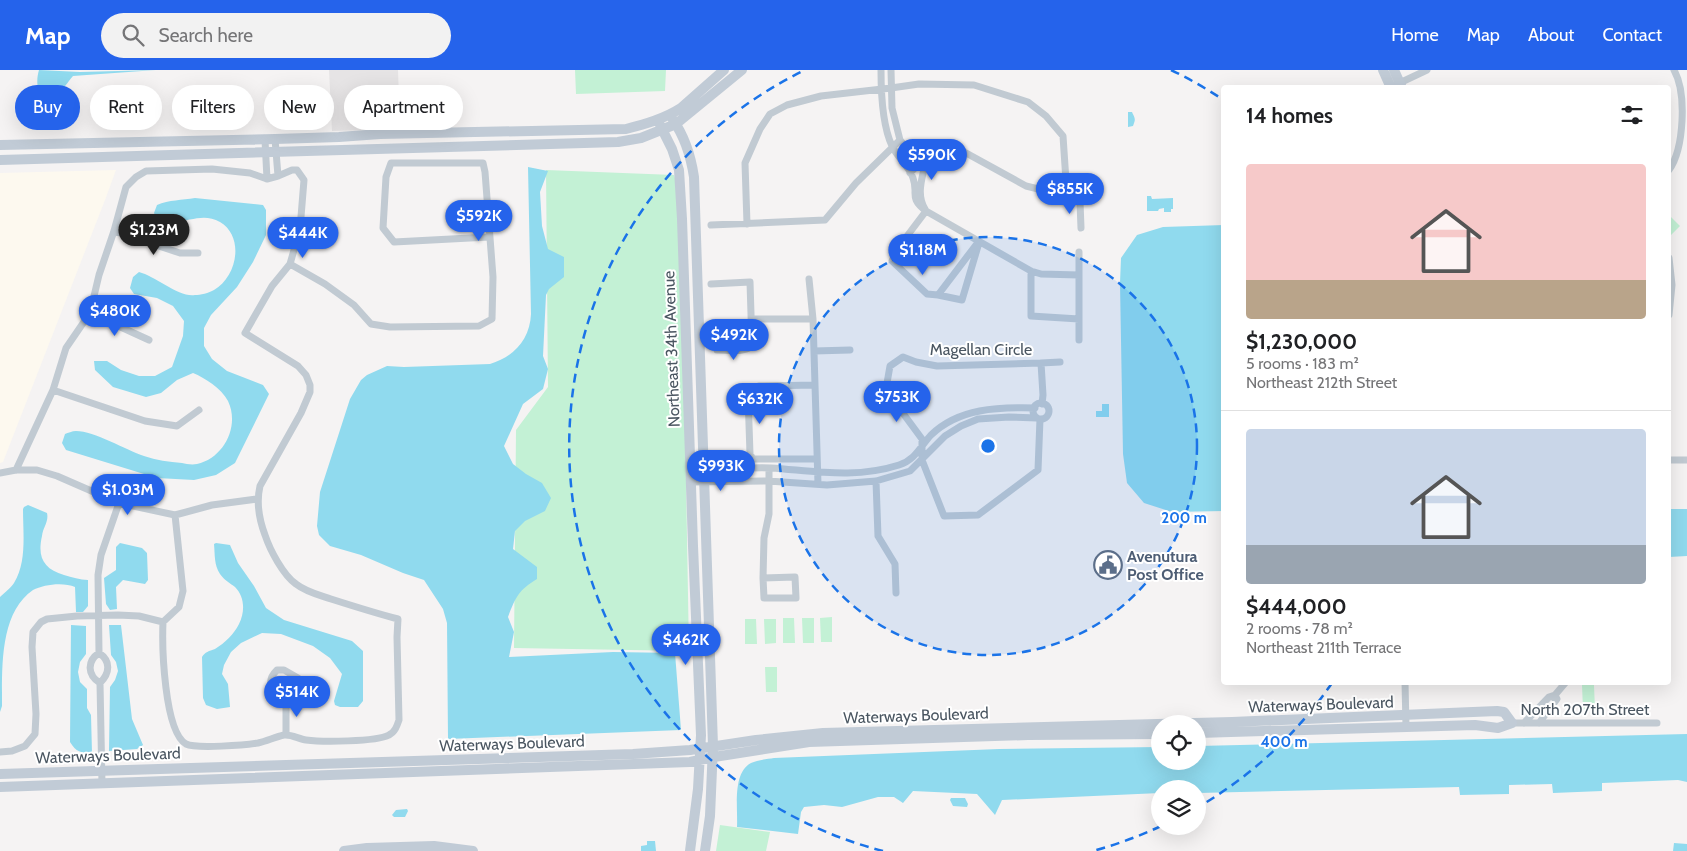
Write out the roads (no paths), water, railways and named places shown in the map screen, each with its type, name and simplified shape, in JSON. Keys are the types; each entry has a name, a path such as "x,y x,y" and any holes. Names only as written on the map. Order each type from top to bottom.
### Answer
{"street":[{"path":"0,145 626,129 658,120 682,108 724,70"},
{"path":"0,160 618,142 642,138 678,123 742,70"},
{"path":"880,70 887,135 892,148 912,175 915,185 914,193 918,205 1031,272 1079,275"},
{"path":"891,70 892,108 900,140 924,169 920,187 922,204 926,211"},
{"path":"1394,79 1427,70"},
{"path":"1671,166 1678,151 1683,106 1681,88 1674,70"},
{"path":"747,224 745,162 770,114 787,106 821,96 919,84 974,85 1028,102 1046,116 1063,136 1067,196"},
{"name":"Northeast 34th Avenue","path":"669,115 678,123 686,144 694,177 714,752 710,816 705,851"},
{"name":"Northeast 34th Avenue","path":"658,120 672,149 681,182 701,748 690,851"},
{"path":"266,179 270,139"},
{"path":"711,225 825,220 856,183 900,140"},
{"path":"912,175 934,149 957,148 1026,186 1074,198 1080,202 1081,228"},
{"path":"270,152 278,176"},
{"path":"290,264 325,284 354,305 370,324 390,327 479,326 492,319 493,277 486,172 483,162 391,163 386,177 383,228 394,242 490,236"},
{"path":"16,470 53,390 66,348 90,314 99,275 114,231 126,186 136,177 146,172 212,170 250,173 266,179 278,176 284,172 297,170 304,180 300,229 290,264 272,286 245,333 298,366 306,375 310,385 310,392 260,486 257,499 261,525 267,542 286,575 296,584 308,591 398,619 399,720 396,729 390,735 378,738 326,742 304,740 286,734 257,743 220,746 186,744 174,728 163,669 164,622 180,607 183,591 175,514"},
{"path":"926,211 898,248 892,261 927,294 962,300 979,241"},
{"path":"114,231 180,253 198,253"},
{"path":"938,295 979,241"},
{"path":"1079,252 1079,340"},
{"path":"1031,272 1031,316 1079,319"},
{"path":"1671,276 1671,295"},
{"path":"809,279 813,319 818,484"},
{"path":"711,284 750,282 752,346 749,349 741,350 717,350"},
{"path":"90,314 149,340"},
{"path":"751,319 813,319"},
{"path":"814,350 850,350"},
{"name":"Magellan Circle","path":"1034,408 1034,414 1039,419 1038,470 978,516 944,516 922,460 922,439 891,397 887,383 890,366 903,357 936,366 1060,362"},
{"name":"Magellan Circle","path":"1039,419 1046,418 1049,412 1047,407 1042,404 1042,363"},
{"path":"815,385 759,386 750,390 748,395 750,454 753,459 816,458"},
{"path":"53,390 145,422 177,426 199,410"},
{"path":"691,470 769,468 835,474 874,471 900,465 912,459 931,435 945,424 962,415 985,409 1034,408 1036,405 1042,404"},
{"path":"691,482 768,481 854,484 876,481 910,471 945,436 961,426 978,419 1009,417 1039,419"},
{"path":"1671,460 1687,460"},
{"path":"763,578 795,577 796,598 764,598 763,578 764,538 769,514 769,468"},
{"path":"0,473 16,470 37,470 57,476 119,503 175,514 212,505 257,499"},
{"path":"876,481 878,536 895,564 896,593"},
{"path":"99,653 98,575 101,555 119,503"},
{"path":"0,752 12,751 25,746 35,734 36,714 32,647 33,632 41,622 47,619 98,615 139,616 164,622"},
{"path":"99,653 90,664 90,673 100,683"},
{"path":"99,653 106,657 108,663 108,671 100,683 102,784"},
{"path":"286,701 297,692 300,684 298,678 284,670 277,670 271,676 270,683 274,690 286,701 286,734"},
{"path":"1406,685 1406,727"},
{"path":"1524,723 1563,685"},
{"path":"1539,724 1557,699 1555,694"},
{"name":"Waterways Boulevard","path":"0,787 690,762 700,760 714,752 756,740 823,733 1232,722 1497,711 1504,712 1512,723 1498,728 1475,725 1206,733"},
{"name":"North 207th Street","path":"1512,723 1657,722"},
{"name":"Waterways Boulevard","path":"0,774 633,754 701,748 714,752 809,742 1028,735 1151,734"},
{"path":"344,851 368,848 434,846 473,851"}],"water":[{"path":"39,70 80,72 156,70 73,76 66,85 38,85"},
{"path":"1128,112 1132,112 1135,120 1133,126 1128,127"},
{"path":"528,167 548,171 540,192 542,226 548,249 564,257 564,277 549,289 546,295 543,356 548,369 543,389 523,404 504,446 513,464 542,483 551,498 545,511 525,521 515,531 513,549 537,567 537,579 519,594 508,617 514,632 509,657 613,652 675,653 681,730 448,739 447,623 443,609 424,580 361,555 330,546 319,535 317,526 320,492 350,399 361,380 367,375 387,366 490,364 499,361 513,352 524,339 528,331 531,314"},
{"path":"1147,196 1151,196 1152,199 1173,198 1173,209 1171,209 1171,212 1164,212 1164,208 1158,211 1147,211"},
{"path":"195,198 263,205 266,210 266,235 253,262 237,287 211,315 204,328 204,346 212,359 227,371 263,385 269,394 235,463 216,475 194,480 157,478 66,450 62,443 65,434 76,431 101,437 149,457 195,464 207,461 215,455 227,440 232,421 228,401 217,388 203,378 193,373 177,380 161,393 146,397 113,387 95,370 94,361 107,361 121,370 139,376 155,376 172,367 183,336 184,321 173,306 157,298 134,294 130,288 133,277 139,272 189,295 212,291 222,284 228,276 233,267 235,247 233,237 220,222 214,219 198,218 173,222 156,217 154,213 157,205"},
{"path":"1221,225 1221,511 1172,512 1144,503 1127,483 1123,454 1121,258 1137,235 1163,227"},
{"path":"1102,404 1109,404 1109,417 1096,417 1096,411 1102,411"},
{"path":"28,505 47,513 41,544 41,556 47,566 57,573 88,580 88,606 83,612 76,612 75,587 70,585 54,584 43,586 33,590 22,600 14,612 5,641 2,706 0,712 0,597 14,583 21,566 23,557 23,509"},
{"path":"1671,509 1687,509 1687,556 1671,557"},
{"path":"120,543 142,548 147,553 148,580 145,584 123,580 116,587 117,609 110,610 106,604 104,578 116,570 116,547"},
{"path":"214,544 230,545 238,563 266,608 284,620 352,641 363,651 363,701 358,707 340,707 335,705 334,701 342,674 330,658 313,646 281,634 262,633 241,643 231,652 224,665 222,674 228,684 230,707 217,709 206,705 203,698 202,657 232,635 239,624 243,610 241,595 218,571"},
{"path":"71,625 86,626 86,654 80,662 78,672 80,682 87,689 87,708 91,715 92,753 79,751 70,742"},
{"path":"109,625 121,625 132,719 143,745 137,749 109,751 110,687 118,671 116,662 111,655"},
{"path":"1687,734 1687,782 1678,780 1602,783 1602,791 1553,793 1552,784 1509,785 1509,794 1460,795 1459,787 1206,793 1206,780 1151,780 1151,793 1002,800 995,815 977,794 913,791 903,803 894,797 878,797 842,807 824,805 804,807 801,812 798,834 737,827 738,783 745,768 759,760 999,749 1151,747 1151,770 1206,770 1206,746"},
{"path":"951,798 965,798 968,804 967,807 953,806"},
{"path":"407,809 405,817 394,817 392,815 396,810"},
{"path":"647,841 655,841 656,851 641,851 641,846 647,845"},
{"path":"1674,843 1687,844 1687,851 1673,851"}],"place":[{"name":"Avenutura Post Office","path":"1108,565"}]}
